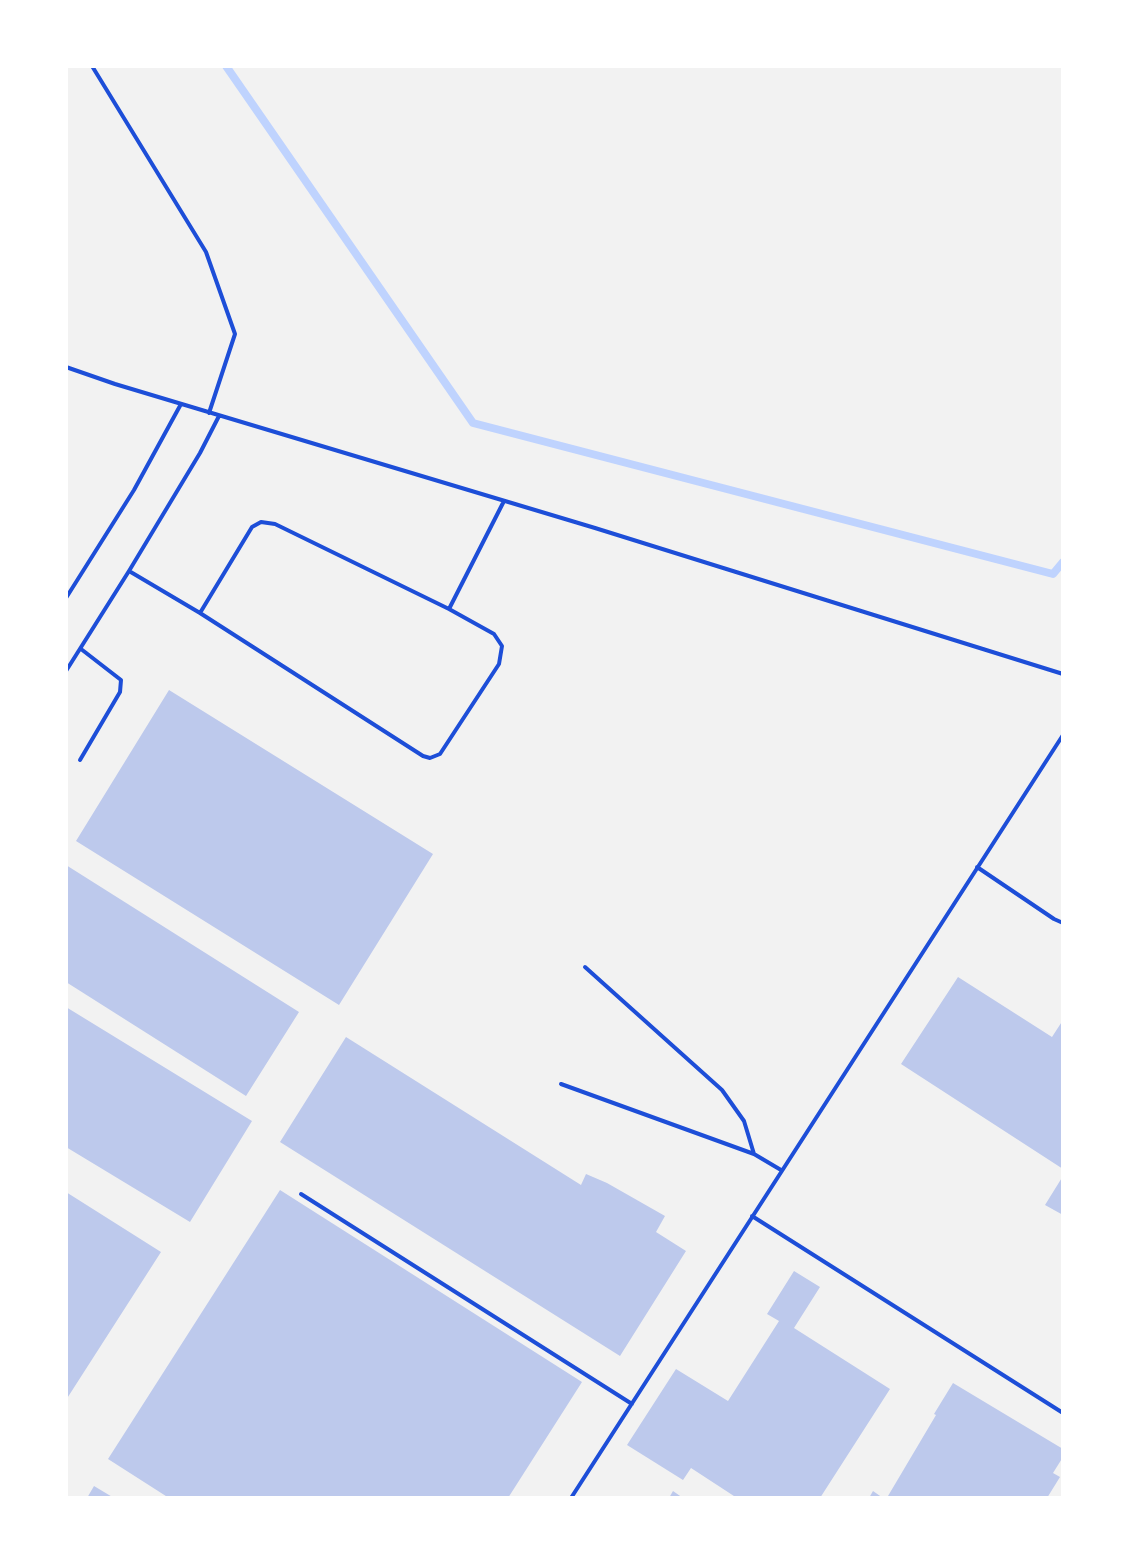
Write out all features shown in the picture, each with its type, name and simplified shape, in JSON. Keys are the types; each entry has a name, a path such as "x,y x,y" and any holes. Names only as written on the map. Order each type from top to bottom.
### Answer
{"lane":[{"path":"92,66 206,252 235,334 209,413"},
{"path":"66,367 209,413 504,501 1063,674"},
{"path":"66,598 134,490 181,404"},
{"path":"66,671 129,571 200,452 219,416"},
{"path":"449,609 504,501"},
{"path":"129,571 200,613 423,756 430,758 440,754 499,664 502,646 494,634 449,609 275,524 260,522 252,527 200,613"},
{"path":"80,760 120,692 121,680 81,649"},
{"path":"571,1498 1063,735"},
{"path":"977,867 1046,914 1063,923"},
{"path":"585,967 722,1090 744,1121 754,1154"},
{"path":"561,1084 754,1154 781,1170"},
{"path":"301,1194 632,1404"},
{"path":"752,1216 1063,1413"}],"building":[{"path":"169,690 433,854 339,1005 76,841"},
{"path":"66,865 299,1012 246,1096 66,982"},
{"path":"958,977 1052,1037 1063,1020 1063,1169 901,1064"},
{"path":"66,1007 252,1121 190,1222 66,1147"},
{"path":"346,1037 581,1185 586,1174 607,1183 665,1216 656,1232 686,1251 620,1356 280,1142"},
{"path":"1063,1176 1063,1215 1045,1205"},
{"path":"280,1190 582,1382 508,1498 169,1498 108,1459"},
{"path":"66,1192 161,1252 66,1400"},
{"path":"794,1271 820,1287 794,1328 890,1389 820,1498 737,1498 691,1468 683,1480 627,1445 676,1369 728,1401 779,1321 767,1314"},
{"path":"953,1383 1063,1449 1063,1457 1053,1473 1060,1477 1047,1498 890,1498 888,1496"},
{"path":"94,1486 114,1498 87,1498"},
{"path":"673,1491 683,1498 669,1498"},
{"path":"873,1491 883,1498 869,1498"}],"waterway":[{"path":"226,66 473,423 1053,574 1063,562"}]}
